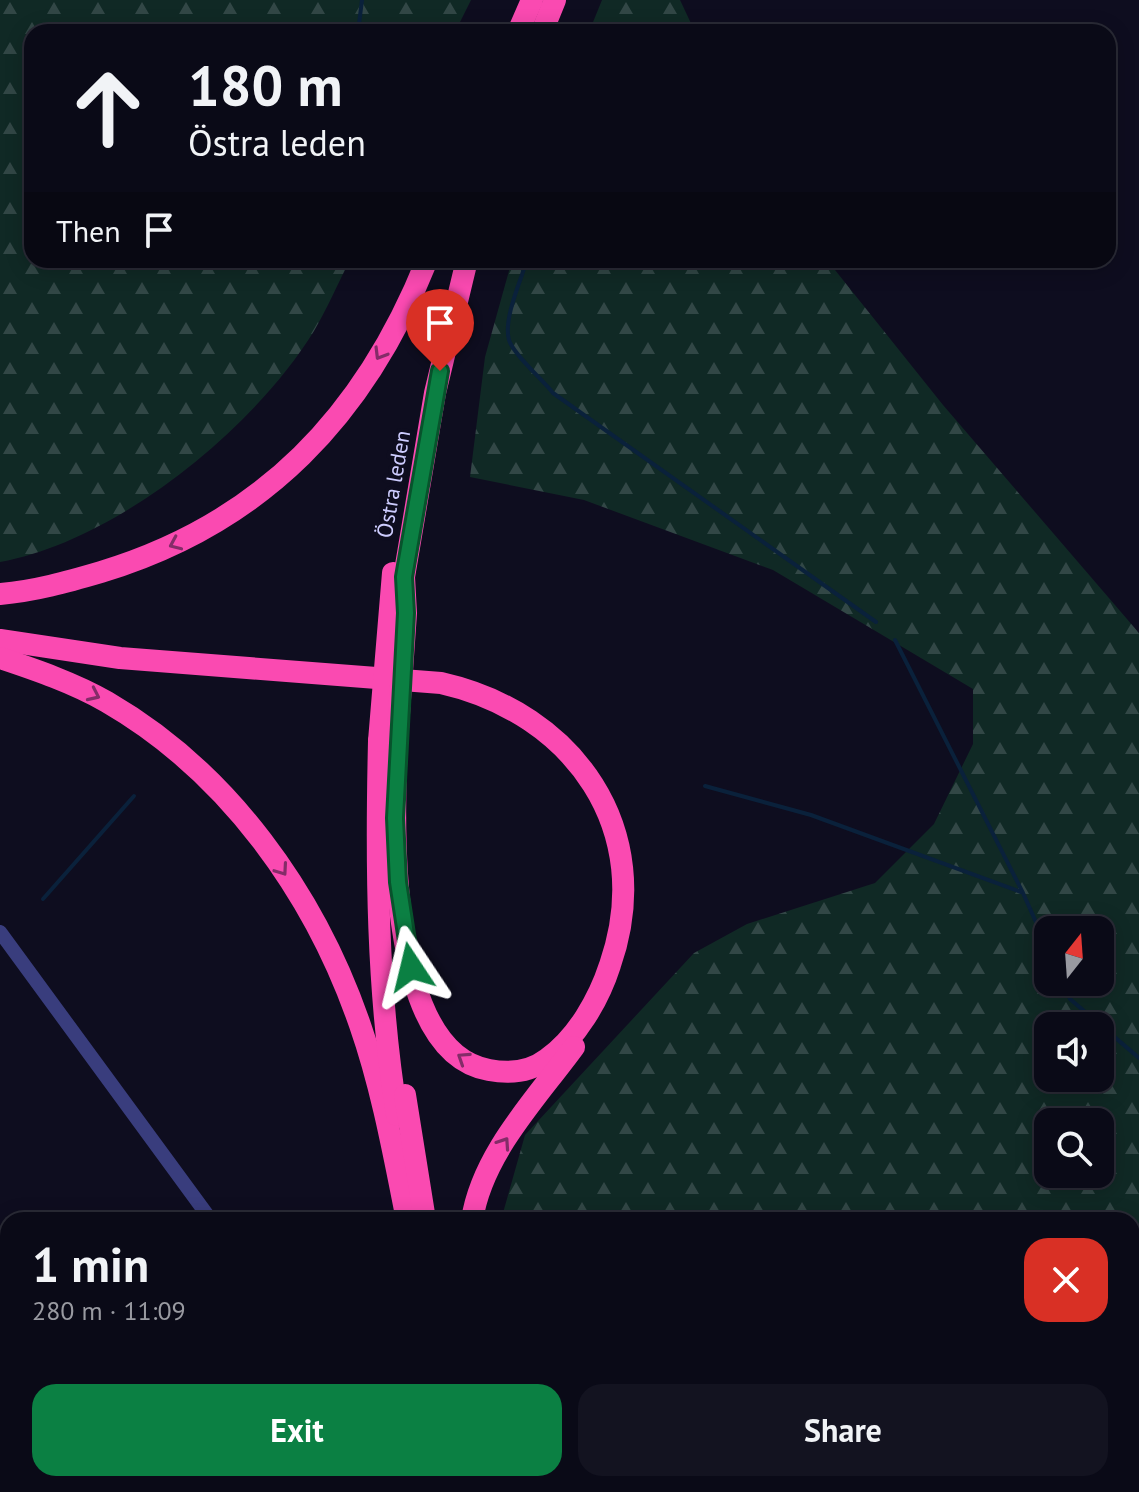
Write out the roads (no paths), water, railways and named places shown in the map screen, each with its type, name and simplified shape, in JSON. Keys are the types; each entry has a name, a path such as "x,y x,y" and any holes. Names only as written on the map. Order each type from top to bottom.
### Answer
{"highway":[{"path":"522,24 532,0"},
{"path":"530,24 540,0"},
{"path":"545,24 555,0"},
{"path":"0,594 56,585 138,560 185,540 225,518 258,494 293,466 353,396 397,325 423,268"},
{"path":"424,1212 399,1048 394,989 388,851 389,742 398,575 411,444 428,356 450,268"},
{"name":"Östra leden","path":"398,575 435,393 465,268"},
{"path":"0,631 64,643 424,672 465,680 529,707 557,728 585,758 611,799 626,844 632,905 623,960 601,1009 497,1153 484,1180 474,1212"},
{"path":"0,640 120,658 441,683 490,698 534,722 567,751 595,789 617,843 623,897 621,928 598,994 565,1044 530,1069 495,1071 464,1061 437,1034 420,1003 404,931 398,882 389,742"},
{"path":"0,658 105,700 147,728 185,756 223,793 259,838 317,925 344,981 377,1084 405,1212"},
{"path":"389,742 377,820 381,962 394,1098 414,1212"}],"street":[{"path":"0,932 205,1212"}],"waterway":[{"path":"359,24 362,0"},
{"path":"524,268 510,311 509,340 553,393 876,622"},
{"path":"895,640 1034,918"},
{"path":"705,786 811,815 1021,892"},
{"path":"43,899 134,796"},
{"path":"1069,996 1139,1058"}]}
